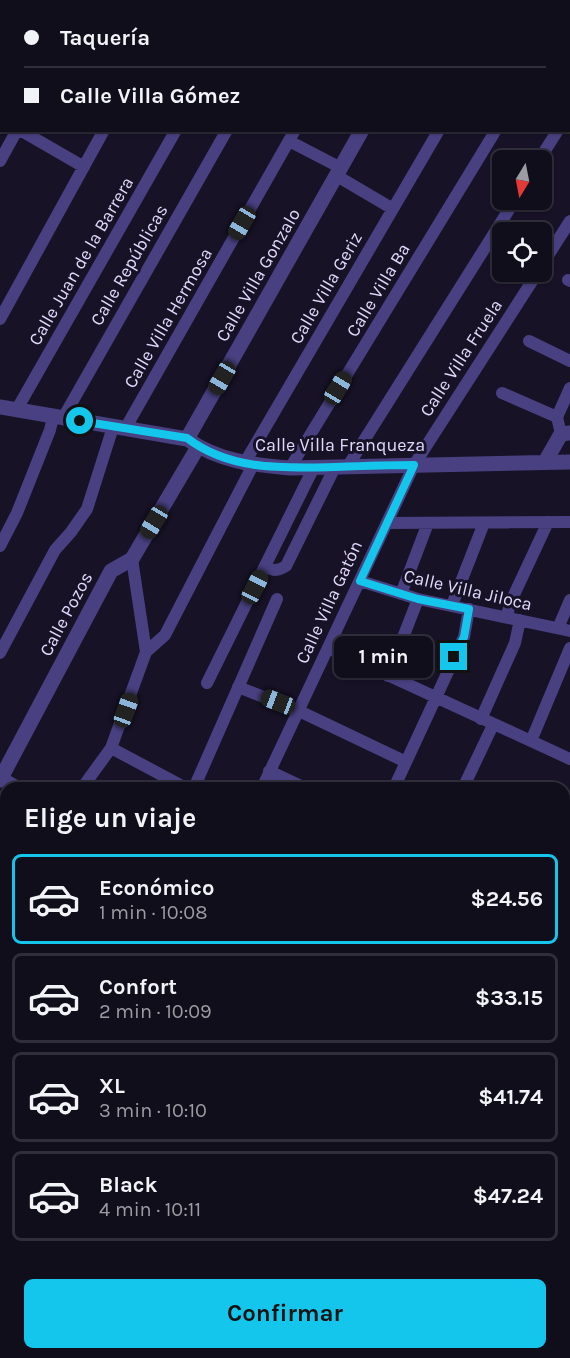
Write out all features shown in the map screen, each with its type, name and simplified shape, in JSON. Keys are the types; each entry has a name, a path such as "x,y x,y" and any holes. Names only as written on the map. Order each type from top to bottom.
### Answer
{"street":[{"path":"0,161 17,132"},
{"path":"22,132 84,167"},
{"path":"0,319 103,132"},
{"name":"Calle Juan de la Barrera","path":"17,409 175,132"},
{"name":"Calle Repúblicas","path":"0,546 17,513 50,430 226,132"},
{"name":"Calle Villa Gonzalo","path":"192,442 361,132"},
{"name":"Calle Villa Geriz","path":"249,464 438,132"},
{"name":"Calle Villa Ba","path":"290,468 495,132"},
{"path":"545,150 557,132"},
{"path":"292,136 393,209"},
{"name":"Calle Villa Hermosa","path":"0,653 54,550 71,532 87,509 119,428 292,136"},
{"path":"265,567 274,571 286,566 341,466 508,210"},
{"path":"552,250 570,221"},
{"name":"Calle Villa Fruela","path":"414,465 532,282"},
{"path":"529,341 570,361"},
{"path":"557,417 570,388"},
{"path":"502,393 557,417 566,433 545,462"},
{"name":"Calle Villa Franqueza","path":"0,407 192,442 217,455 249,464 290,468 570,462"},
{"name":"Calle Pozos","path":"1,778 111,571 132,559 192,442"},
{"path":"86,782 111,748 146,652 165,634 249,464"},
{"name":"Calle Villa Gatón","path":"264,782 414,465"},
{"path":"207,683 314,467"},
{"path":"506,617 548,522"},
{"path":"387,523 570,522"},
{"path":"401,594 428,523"},
{"path":"452,605 484,523"},
{"path":"132,559 146,652"},
{"name":"Calle Villa Jiloca","path":"360,581 418,599 564,630"},
{"path":"197,782 277,598"},
{"path":"388,676 418,599"},
{"path":"564,630 570,600"},
{"path":"397,782 464,637 469,609"},
{"path":"468,782 515,643 520,620"},
{"path":"329,648 570,759"},
{"path":"531,741 570,648"},
{"path":"238,687 297,710 406,762"},
{"path":"111,748 175,782"},
{"path":"269,771 292,782"}],"route":[{"path":"80,421 187,438 198,447 244,464 290,468 414,465 360,581 418,599 469,609 464,637 454,657"}]}
